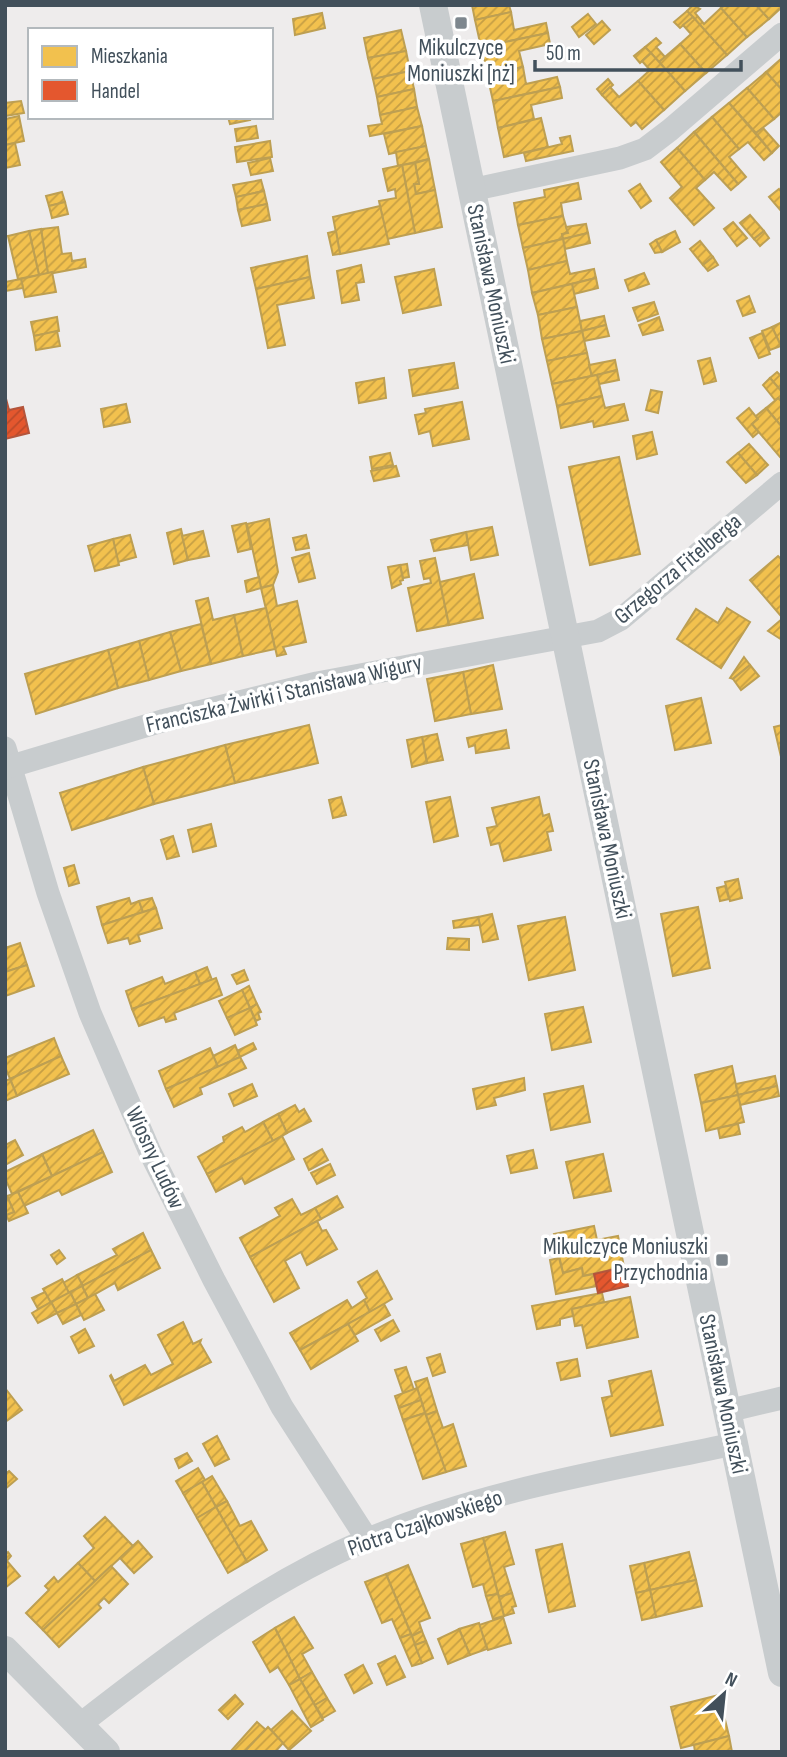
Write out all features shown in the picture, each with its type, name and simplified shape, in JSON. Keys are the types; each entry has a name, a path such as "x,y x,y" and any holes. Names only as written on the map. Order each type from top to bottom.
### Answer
{"street":[{"name":"Stanisława Moniuszki","path":"433,5 782,1672"},
{"path":"471,190 620,158 645,149 782,34"},
{"name":"Grzegorza Fitelberga","path":"566,637 598,631 621,619 782,482"},
{"name":"Franciszka Żwirki i Stanisława Wigury","path":"7,761 317,682 566,637"},
{"name":"Wiosny Ludów","path":"7,761 48,893 90,1013 150,1152 282,1407 367,1539"},
{"path":"727,1410 782,1398"},
{"name":"Piotra Czajkowskiego","path":"78,1726 173,1651 221,1618 281,1583 367,1539 428,1517 503,1496 734,1444"},
{"path":"5,1650 106,1752"}],"building: Mieszkania":[{"path":"472,5 509,5 511,12 475,20"},
{"path":"693,5 700,9 695,13 704,24 721,8 747,37 727,55 687,11"},
{"path":"725,5 756,5 769,19 747,37 721,8"},
{"path":"756,5 782,5 782,7 769,19"},
{"path":"687,11 693,17 680,28 674,22"},
{"path":"511,12 514,30 546,23 548,33 481,47 475,20"},
{"path":"322,13 325,28 295,35 293,19"},
{"path":"588,14 596,24 579,37 572,27"},
{"path":"693,17 727,55 706,73 680,44 691,34 683,25"},
{"path":"602,21 610,30 594,44 586,35"},
{"path":"401,30 406,51 368,58 364,38"},
{"path":"548,33 550,44 519,51 523,67 487,74 481,47"},
{"path":"656,38 661,43 656,47 665,57 659,62 645,47"},
{"path":"680,44 706,73 685,91 659,62"},
{"path":"645,47 651,53 640,63 634,56"},
{"path":"406,51 410,71 373,79 368,58"},
{"path":"651,53 685,91 664,110 638,81 650,70 642,61"},
{"path":"782,58 782,90 766,72"},
{"path":"523,67 526,84 557,77 560,87 493,101 487,74"},
{"path":"410,71 414,89 377,97 373,79"},
{"path":"766,72 782,90 782,112 774,119 747,88"},
{"path":"608,79 613,85 602,95 597,89"},
{"path":"638,81 664,110 642,129 636,122 631,126 602,95 610,87 619,97"},
{"path":"560,87 562,98 531,105 534,119 498,128 493,101"},
{"path":"747,88 774,119 756,133 729,103"},
{"path":"414,89 417,107 380,115 377,97"},
{"path":"21,101 24,113 5,116 5,103"},
{"path":"729,103 772,153 764,160 748,142 739,149 712,117"},
{"path":"417,107 422,126 370,136 368,126 382,124 380,115"},
{"path":"19,116 24,141 5,145 5,119"},
{"path":"712,117 739,149 729,157 746,177 738,184 694,132"},
{"path":"541,118 548,147 504,157 498,128"},
{"path":"229,119 250,120 230,124"},
{"path":"256,126 258,138 237,141 235,129"},
{"path":"422,126 426,146 389,154 384,134"},
{"path":"763,128 779,146 772,153 756,133"},
{"path":"694,132 738,184 731,190 714,172 705,180 677,148"},
{"path":"570,136 573,151 526,161 524,153 562,144 560,138"},
{"path":"270,141 272,157 237,162 235,147"},
{"path":"15,143 20,165 5,168 5,145"},
{"path":"426,146 429,159 398,166 396,152"},
{"path":"677,148 705,180 696,188 714,208 694,225 670,198 682,187 661,162"},
{"path":"270,158 273,171 251,175 248,163"},
{"path":"429,159 435,190 416,194 414,184 419,184 415,163"},
{"path":"415,163 419,184 414,184 416,194 435,190 442,227 415,233 402,165"},
{"path":"402,165 415,233 387,239 379,201 396,198 395,189 388,191 383,169"},
{"path":"261,180 264,191 236,197 233,185"},
{"path":"578,183 581,199 561,203 563,216 518,225 514,203 545,197 544,190"},
{"path":"640,184 651,201 641,208 629,191"},
{"path":"779,189 782,193 782,212 769,197"},
{"path":"264,191 267,204 238,210 236,197"},
{"path":"62,192 65,202 49,206 46,196"},
{"path":"65,202 68,214 52,218 49,206"},
{"path":"267,204 270,220 242,226 238,210"},
{"path":"380,206 389,244 340,254 333,217"},
{"path":"750,215 764,231 754,239 740,223"},
{"path":"563,216 568,233 562,234 563,239 523,248 518,225"},
{"path":"733,222 747,238 737,246 724,229"},
{"path":"586,224 588,233 563,239 562,234 568,233 566,227"},
{"path":"58,227 62,254 71,253 72,261 85,259 86,267 48,274 41,229"},
{"path":"41,229 48,274 39,275 29,231"},
{"path":"29,231 39,275 18,279 8,236"},
{"path":"336,231 340,254 333,255 328,233"},
{"path":"675,231 680,242 662,252 656,240"},
{"path":"764,231 769,238 760,246 754,239"},
{"path":"588,233 590,243 565,249 563,239"},
{"path":"563,239 567,261 528,270 523,248"},
{"path":"656,240 662,252 655,253 650,244"},
{"path":"700,241 713,257 703,265 690,249"},
{"path":"307,256 310,277 256,289 251,268"},
{"path":"713,257 718,265 708,271 703,265"},
{"path":"567,261 570,274 594,269 596,278 532,293 528,270"},
{"path":"361,265 364,282 356,283 359,300 342,303 337,271"},
{"path":"434,269 441,305 403,313 395,277"},
{"path":"52,272 56,292 25,297 21,279"},
{"path":"644,273 649,284 629,291 625,280"},
{"path":"310,277 314,298 277,305 285,345 268,348 256,289"},
{"path":"596,278 598,288 574,294 572,284"},
{"path":"21,279 23,288 5,291 5,282"},
{"path":"572,284 577,307 538,315 532,293"},
{"path":"749,296 755,312 743,316 737,301"},
{"path":"654,302 658,314 638,321 633,308"},
{"path":"577,307 582,331 542,339 538,315"},
{"path":"604,316 606,325 582,331 580,321"},
{"path":"57,317 59,331 34,336 31,322"},
{"path":"659,317 663,330 643,335 639,325"},
{"path":"782,322 782,345 781,346 772,327"},
{"path":"606,325 609,336 584,341 582,331"},
{"path":"772,327 781,346 770,350 762,331"},
{"path":"57,331 60,346 36,350 34,336"},
{"path":"582,331 587,353 547,361 542,339"},
{"path":"762,333 770,354 759,358 750,338"},
{"path":"587,353 592,376 552,384 547,361"},
{"path":"710,358 716,381 704,384 698,361"},
{"path":"615,360 617,370 592,376 589,365"},
{"path":"454,363 458,388 413,396 409,370"},
{"path":"617,370 619,380 599,384 597,375"},
{"path":"777,372 782,377 782,392 770,378"},
{"path":"597,375 602,396 557,406 552,384"},
{"path":"384,378 386,398 359,403 356,383"},
{"path":"770,378 782,392 781,402 778,398 775,400 763,385"},
{"path":"651,390 662,392 658,413 646,410"},
{"path":"602,396 605,408 624,404 628,420 594,427 593,421 561,428 557,406"},
{"path":"778,398 782,402 782,427 766,408"},
{"path":"462,402 469,439 433,446 430,431 419,434 415,415 426,413 425,409"},
{"path":"126,404 130,422 104,427 101,409"},
{"path":"749,408 758,419 752,424 759,432 753,437 737,418"},
{"path":"766,408 782,427 780,457 752,424 758,419 756,416"},
{"path":"652,432 657,454 637,459 633,436"},
{"path":"749,444 768,465 757,475 738,453"},
{"path":"390,453 393,465 372,469 370,457"},
{"path":"738,453 757,475 746,483 727,462"},
{"path":"619,457 640,554 590,565 569,467"},
{"path":"396,466 399,476 374,481 371,471"},
{"path":"269,519 278,572 273,585 261,588 247,524"},
{"path":"246,523 251,549 238,552 232,526"},
{"path":"492,527 498,555 471,560 466,532"},
{"path":"181,529 188,560 174,564 167,533"},
{"path":"203,531 209,556 188,560 182,536"},
{"path":"466,532 468,545 434,551 431,540"},
{"path":"130,535 136,557 118,562 113,539"},
{"path":"306,535 309,548 296,550 293,538"},
{"path":"113,539 119,565 95,571 88,546"},
{"path":"309,553 315,578 299,582 292,558"},
{"path":"778,556 782,560 781,616 750,580"},
{"path":"435,558 449,625 417,631 408,588 431,583 430,578 424,579 420,561"},
{"path":"407,564 409,577 403,578 400,565"},
{"path":"400,565 403,580 392,588 388,567"},
{"path":"474,574 483,618 449,625 440,582"},
{"path":"259,577 261,588 247,592 245,581"},
{"path":"273,585 277,606 297,601 306,642 283,647 286,654 277,656 261,588"},
{"path":"208,598 213,620 234,615 243,656 211,664 196,601"},
{"path":"266,608 275,649 243,656 234,615"},
{"path":"727,608 750,622 721,668 677,639 696,609 718,623"},
{"path":"782,619 782,640 768,631"},
{"path":"201,624 211,664 181,671 170,632"},
{"path":"170,632 181,671 149,680 139,641"},
{"path":"139,641 149,680 118,688 108,650"},
{"path":"108,650 118,688 36,714 25,674"},
{"path":"744,657 750,665 733,679 730,678"},
{"path":"493,665 502,709 471,714 463,672"},
{"path":"750,665 759,676 741,690 733,679"},
{"path":"463,672 471,714 435,721 427,679"},
{"path":"701,698 711,743 675,750 666,706"},
{"path":"309,725 318,763 235,783 225,745"},
{"path":"782,725 782,761 774,727"},
{"path":"506,730 509,748 476,753 475,745 469,747 467,738"},
{"path":"437,734 443,760 427,763 422,737"},
{"path":"422,737 427,763 412,767 407,740"},
{"path":"225,745 235,783 154,804 143,767"},
{"path":"143,767 154,804 72,830 60,793"},
{"path":"341,797 346,815 333,818 329,800"},
{"path":"450,797 458,836 434,842 426,802"},
{"path":"539,797 543,816 549,814 553,831 547,832 551,850 504,861 499,843 491,845 487,828 497,826 492,808"},
{"path":"211,824 216,846 193,852 188,830"},
{"path":"173,836 179,856 167,859 161,840"},
{"path":"74,865 79,883 69,886 64,868"},
{"path":"738,879 742,898 730,901 725,882"},
{"path":"725,886 729,899 720,901 717,888"},
{"path":"129,898 131,904 139,901 143,912 102,925 97,907"},
{"path":"152,898 156,908 143,912 139,901"},
{"path":"698,907 710,968 673,976 661,914"},
{"path":"156,908 162,928 138,935 140,941 130,944 128,938 108,943 102,925"},
{"path":"492,914 498,939 483,942 478,917"},
{"path":"478,917 480,925 454,928 453,921"},
{"path":"565,917 575,970 529,980 518,926"},
{"path":"448,938 469,939 469,950 447,949"},
{"path":"20,943 27,965 5,972 5,948"},
{"path":"27,965 34,986 5,996 5,972"},
{"path":"207,967 212,980 200,984 195,972"},
{"path":"244,970 248,980 237,984 232,975"},
{"path":"195,972 200,984 132,1009 126,991 162,977 165,984"},
{"path":"216,978 222,995 174,1013 176,1019 166,1022 164,1017 139,1026 132,1009"},
{"path":"249,986 257,1004 250,1008 242,990"},
{"path":"242,990 250,1008 227,1018 219,1001"},
{"path":"257,1004 261,1012 258,1013 260,1019 256,1021 250,1008"},
{"path":"583,1007 591,1042 552,1050 545,1014"},
{"path":"250,1008 257,1025 235,1035 227,1018"},
{"path":"54,1038 61,1056 10,1079 5,1058"},
{"path":"253,1043 256,1049 240,1057 237,1051"},
{"path":"235,1045 240,1057 218,1067 213,1056"},
{"path":"210,1048 218,1067 166,1089 159,1071"},
{"path":"61,1056 69,1074 17,1096 10,1079"},
{"path":"240,1057 246,1068 200,1088 202,1094 174,1107 166,1089"},
{"path":"732,1066 738,1095 701,1103 695,1075"},
{"path":"775,1076 777,1086 738,1095 736,1084"},
{"path":"524,1078 525,1090 494,1098 496,1105 477,1109 473,1089"},
{"path":"10,1079 17,1096 5,1101 5,1081"},
{"path":"252,1084 257,1096 234,1106 229,1094"},
{"path":"583,1086 590,1122 551,1130 544,1094"},
{"path":"777,1086 779,1096 740,1105 738,1095"},
{"path":"738,1095 744,1122 706,1131 701,1103"},
{"path":"295,1105 299,1112 304,1109 311,1121 287,1133 278,1114"},
{"path":"278,1114 287,1133 273,1141 263,1122"},
{"path":"263,1122 273,1141 207,1174 198,1157 224,1142 223,1137 242,1127 245,1132"},
{"path":"738,1124 740,1134 720,1138 718,1128"},
{"path":"93,1130 103,1152 52,1176 42,1154"},
{"path":"282,1136 294,1159 245,1184 242,1178 216,1192 207,1174"},
{"path":"15,1140 23,1155 5,1165 5,1145"},
{"path":"322,1149 328,1160 309,1170 304,1159"},
{"path":"533,1150 537,1168 511,1173 507,1156"},
{"path":"103,1152 112,1172 62,1195 59,1190 24,1206 18,1192"},
{"path":"42,1154 52,1176 12,1194 5,1172"},
{"path":"603,1154 611,1191 574,1198 566,1162"},
{"path":"330,1164 335,1175 317,1184 311,1173"},
{"path":"18,1192 28,1213 9,1221 6,1215 14,1212 7,1196"},
{"path":"7,1196 14,1212 6,1215 5,1197"},
{"path":"337,1196 343,1207 321,1219 315,1208"},
{"path":"292,1199 301,1215 315,1208 321,1219 250,1257 240,1238 280,1216 275,1208"},
{"path":"317,1221 337,1249 307,1265 301,1252 285,1261 299,1288 274,1302 250,1257"},
{"path":"594,1226 597,1240 618,1236 624,1267 583,1276 582,1268 563,1273 554,1234"},
{"path":"143,1233 151,1250 83,1286 77,1275 117,1255 113,1249"},
{"path":"59,1250 65,1258 57,1264 51,1255"},
{"path":"151,1250 160,1268 118,1290 115,1283 88,1298 82,1286"},
{"path":"559,1258 563,1273 582,1268 583,1276 594,1274 597,1286 556,1294 550,1260"},
{"path":"377,1271 392,1299 370,1312 364,1300 367,1298 358,1282"},
{"path":"77,1275 83,1286 69,1293 63,1283"},
{"path":"62,1279 69,1293 51,1303 43,1289"},
{"path":"82,1286 88,1298 76,1304 70,1292"},
{"path":"45,1292 51,1303 38,1309 32,1298"},
{"path":"70,1292 76,1304 57,1313 51,1302"},
{"path":"602,1293 604,1302 572,1309 573,1316 560,1319 560,1325 537,1329 532,1306"},
{"path":"95,1294 104,1310 84,1320 76,1304"},
{"path":"630,1297 638,1337 587,1348 582,1325 575,1326 572,1309"},
{"path":"347,1300 352,1308 364,1300 370,1312 300,1350 290,1333"},
{"path":"51,1302 57,1313 38,1323 32,1313"},
{"path":"76,1304 81,1315 63,1324 57,1313"},
{"path":"384,1304 390,1315 355,1335 348,1324"},
{"path":"393,1320 399,1331 381,1341 375,1330"},
{"path":"183,1322 193,1344 201,1340 200,1343 211,1362 124,1405 110,1376 114,1381 145,1365 151,1375 173,1364 158,1335"},
{"path":"348,1324 358,1341 311,1369 300,1350"},
{"path":"85,1329 94,1346 79,1353 71,1337"},
{"path":"440,1354 445,1372 433,1376 427,1358"},
{"path":"577,1359 580,1376 561,1380 557,1363"},
{"path":"406,1367 414,1390 403,1393 395,1370"},
{"path":"651,1371 663,1425 611,1436 602,1398 612,1396 609,1381"},
{"path":"427,1378 437,1411 426,1415 415,1382"},
{"path":"5,1388 22,1410 5,1422"},
{"path":"417,1388 421,1400 399,1408 395,1396"},
{"path":"421,1400 425,1413 403,1420 399,1408"},
{"path":"437,1411 443,1428 453,1424 466,1466 446,1472 426,1415"},
{"path":"425,1413 446,1472 423,1479 403,1420"},
{"path":"217,1436 229,1459 215,1466 203,1444"},
{"path":"187,1453 192,1461 179,1468 175,1459"},
{"path":"198,1468 205,1480 183,1493 176,1481"},
{"path":"9,1471 17,1479 5,1489 5,1474"},
{"path":"212,1476 227,1501 216,1507 202,1482"},
{"path":"202,1482 216,1507 197,1518 183,1493"},
{"path":"227,1501 240,1526 251,1521 267,1550 247,1562 216,1507"},
{"path":"216,1507 247,1562 228,1573 197,1518"},
{"path":"105,1517 133,1546 95,1581 78,1563 94,1548 84,1536"},
{"path":"505,1532 514,1564 504,1567 512,1593 499,1597 483,1538"},
{"path":"483,1538 498,1594 486,1596 483,1584 473,1587 461,1544"},
{"path":"138,1541 152,1557 134,1573 120,1558"},
{"path":"562,1544 575,1606 549,1612 536,1550"},
{"path":"8,1552 11,1556 7,1561 20,1576 5,1588 5,1555"},
{"path":"689,1552 696,1580 650,1590 644,1563"},
{"path":"78,1563 95,1581 43,1630 26,1613 49,1590 45,1586 54,1577 58,1582"},
{"path":"644,1563 650,1590 636,1593 630,1566"},
{"path":"408,1565 430,1618 419,1622 422,1631 412,1636 386,1574"},
{"path":"111,1566 128,1584 109,1603 104,1598 98,1604 101,1608 59,1647 43,1630"},
{"path":"386,1574 411,1634 400,1638 392,1619 382,1623 365,1582"},
{"path":"696,1580 702,1606 656,1617 650,1590"},
{"path":"650,1590 656,1617 642,1620 636,1593"},
{"path":"512,1593 516,1606 512,1607 514,1613 504,1616 499,1597"},
{"path":"498,1594 504,1616 493,1619 486,1596"},
{"path":"294,1617 313,1648 302,1654 312,1672 300,1679 275,1628"},
{"path":"503,1617 511,1643 488,1650 479,1625"},
{"path":"479,1623 487,1649 470,1655 459,1629"},
{"path":"275,1628 300,1679 289,1685 278,1667 270,1672 253,1642"},
{"path":"459,1629 470,1655 448,1664 438,1639"},
{"path":"422,1631 426,1641 415,1645 412,1636"},
{"path":"411,1634 422,1663 412,1666 400,1638"},
{"path":"426,1641 433,1658 422,1663 415,1645"},
{"path":"395,1656 405,1677 387,1685 378,1664"},
{"path":"363,1665 372,1683 354,1693 345,1675"},
{"path":"312,1672 327,1698 315,1705 300,1679"},
{"path":"300,1679 323,1720 311,1727 289,1685"},
{"path":"235,1695 243,1704 228,1719 219,1710"},
{"path":"719,1695 729,1736 681,1748 671,1707"},
{"path":"327,1698 335,1711 323,1718 315,1705"},
{"path":"292,1711 311,1731 289,1750 271,1730"},
{"path":"257,1722 266,1730 245,1752 230,1752"},
{"path":"268,1727 283,1743 275,1752 245,1751"},
{"path":"729,1736 732,1752 695,1752 694,1745"}],"building: Handel":[{"path":"5,395 9,410 23,407 29,433 5,439"},
{"path":"624,1267 628,1286 598,1293 594,1274"}],"place":[{"name":"Mikulczyce Moniuszki [nż]","path":"461,23"},
{"name":"Mikulczyce Moniuszki Przychodnia","path":"722,1260"}]}
